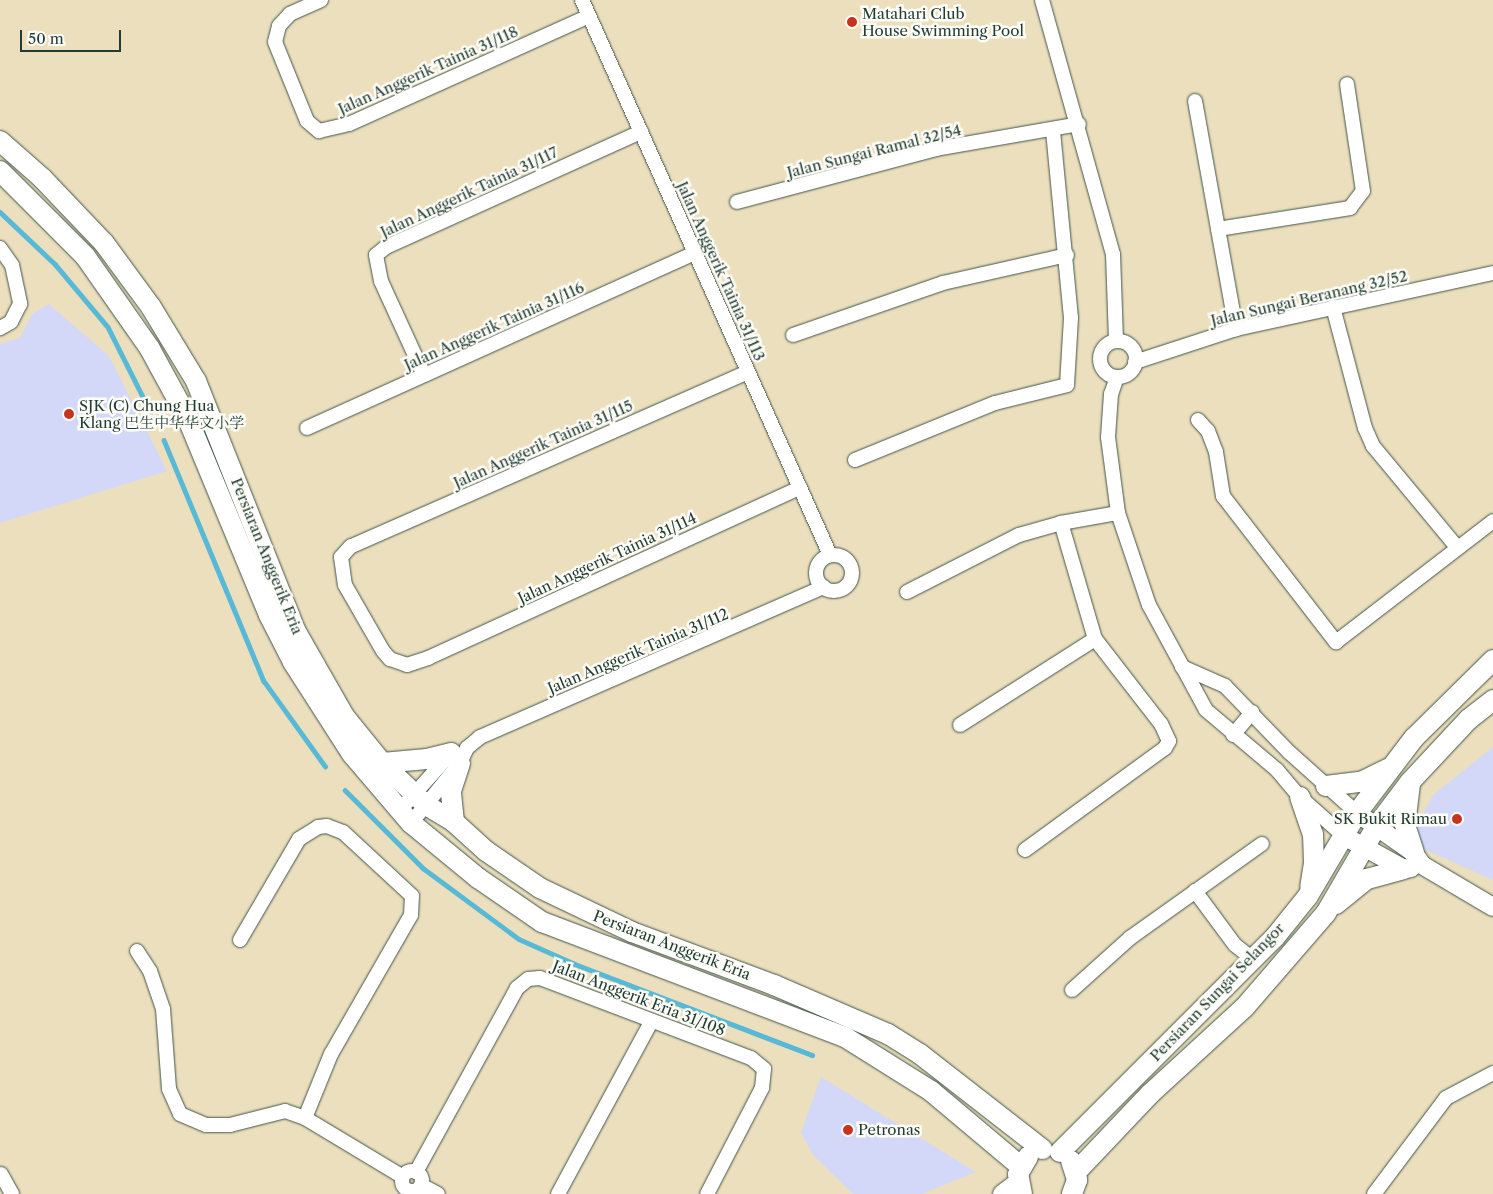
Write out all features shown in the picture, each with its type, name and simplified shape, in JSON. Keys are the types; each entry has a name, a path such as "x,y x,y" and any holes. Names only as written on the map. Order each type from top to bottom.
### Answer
{"main road":[{"name":"Persiaran Anggerik Eria","path":"0,141 42,178 104,243 151,307 196,381 295,630 344,716 382,763 420,800 454,822 506,866 572,904 632,932 774,985 888,1034 966,1088 1051,1151 1073,1164 1076,1172"},
{"name":"Persiaran Anggerik Eria","path":"0,171 85,256 150,349 184,411 269,615 293,662 352,754 405,817 478,878 542,922 845,1037 931,1091 1016,1184"},
{"name":"Persiaran Sungai Selangor","path":"1016,1184 1033,1153 1051,1151 1275,937 1308,896 1357,813 1394,764 1441,708 1493,660"},
{"name":"Persiaran Sungai Selangor","path":"1076,1172 1150,1094 1244,1008 1326,913 1376,827 1410,782 1469,719 1493,700"},
{"path":"382,763 459,754 451,791 454,822"},
{"path":"1326,786 1361,782 1394,764"},
{"path":"1326,913 1367,879 1413,862 1406,826 1410,782"},
{"path":"1300,796 1313,834 1314,863 1308,896"},
{"path":"1074,1193 1076,1172"}],"street":[{"name":"Jalan Anggerik Tainia 31/118","path":"321,0 290,14 280,26 275,42 307,121 319,131 349,124 589,16"},
{"name":"Jalan Anggerik Tainia 31/113","path":"582,0 830,555"},
{"path":"1042,0 1079,124 1113,254 1116,341"},
{"path":"1218,229 1350,208 1364,190 1348,84"},
{"path":"1195,101 1236,329"},
{"name":"Jalan Sungai Ramal 32/54","path":"737,202 936,149 1079,124"},
{"path":"855,460 995,403 1067,385 1071,318 1067,255 1053,130"},
{"name":"Jalan Anggerik Tainia 31/117","path":"424,375 381,281 376,255 386,247 640,132"},
{"path":"0,248 12,265 20,304 11,322 0,328"},
{"name":"Jalan Anggerik Tainia 31/116","path":"308,428 695,253"},
{"path":"793,335 943,283 1067,255"},
{"name":"Jalan Sungai Beranang 32/52","path":"1136,362 1236,329 1493,273"},
{"path":"1333,307 1365,428 1373,446 1456,547"},
{"path":"1116,341 1132,347 1136,362 1129,372 1117,376 1104,370 1100,356 1104,348 1116,341"},
{"name":"Jalan Anggerik Tainia 31/115","path":"351,546 748,372"},
{"path":"1117,376 1111,394 1108,437 1118,513 1149,606 1206,710 1277,770 1300,796 1344,836 1364,847 1413,862 1493,907"},
{"path":"1198,420 1208,431 1216,452 1223,496 1336,642 1456,547 1493,521"},
{"name":"Jalan Anggerik Tainia 31/114","path":"351,546 341,557 342,576 383,651 399,663 407,665 428,658 800,488"},
{"path":"907,592 1019,535 1061,523 1118,513"},
{"path":"1025,850 1165,748 1169,741 1161,724 1095,639 1061,523"},
{"path":"830,555 848,562 851,578 840,590 824,587 816,571 821,560 830,555"},
{"name":"Jalan Anggerik Tainia 31/112","path":"405,817 459,754 480,737 824,587"},
{"path":"960,726 1095,639"},
{"path":"1182,667 1226,686 1326,786 1376,827 1413,862"},
{"path":"1233,734 1252,712"},
{"path":"240,940 299,839 318,827 327,826 344,832 412,896 414,903 411,915 331,1054 305,1118"},
{"path":"1072,990 1130,938 1262,844"},
{"path":"1195,891 1235,945 1253,958"},
{"path":"137,951 150,970 163,1008 169,1089 180,1114 206,1124 222,1125 285,1111 305,1118 404,1188 414,1191 419,1179 438,1194"},
{"name":"Jalan Anggerik Eria 31/108","path":"419,1179 522,982 540,978 651,1022 751,1058 764,1070 763,1083 708,1194"},
{"path":"558,1194 651,1022"},
{"path":"1374,1194 1446,1098 1493,1073"},
{"path":"1,1174 12,1194"}],"shaded area":[{"name":"SJK (C) Chung Hua Klang 巴生中华华文小学","path":"49,304 109,356 167,471 0,523 0,344 20,338 32,314"},
{"name":"SK Bukit Rimau","path":"1493,747 1493,880 1408,842 1433,795"},
{"path":"821,1077 976,1172 921,1194 853,1194 813,1155 801,1133"}],"waterway":[{"path":"0,212 55,264 108,327 150,411"},
{"path":"164,440 264,681 325,766"},
{"path":"345,790 423,868 519,939 575,964 812,1055"}],"place":[{"name":"Matahari Club House Swimming Pool","path":"852,22"},
{"name":"SJK (C) Chung Hua Klang 巴生中华华文小学","path":"69,414"},
{"name":"SK Bukit Rimau","path":"1457,819"},
{"name":"Petronas","path":"848,1130"}]}
